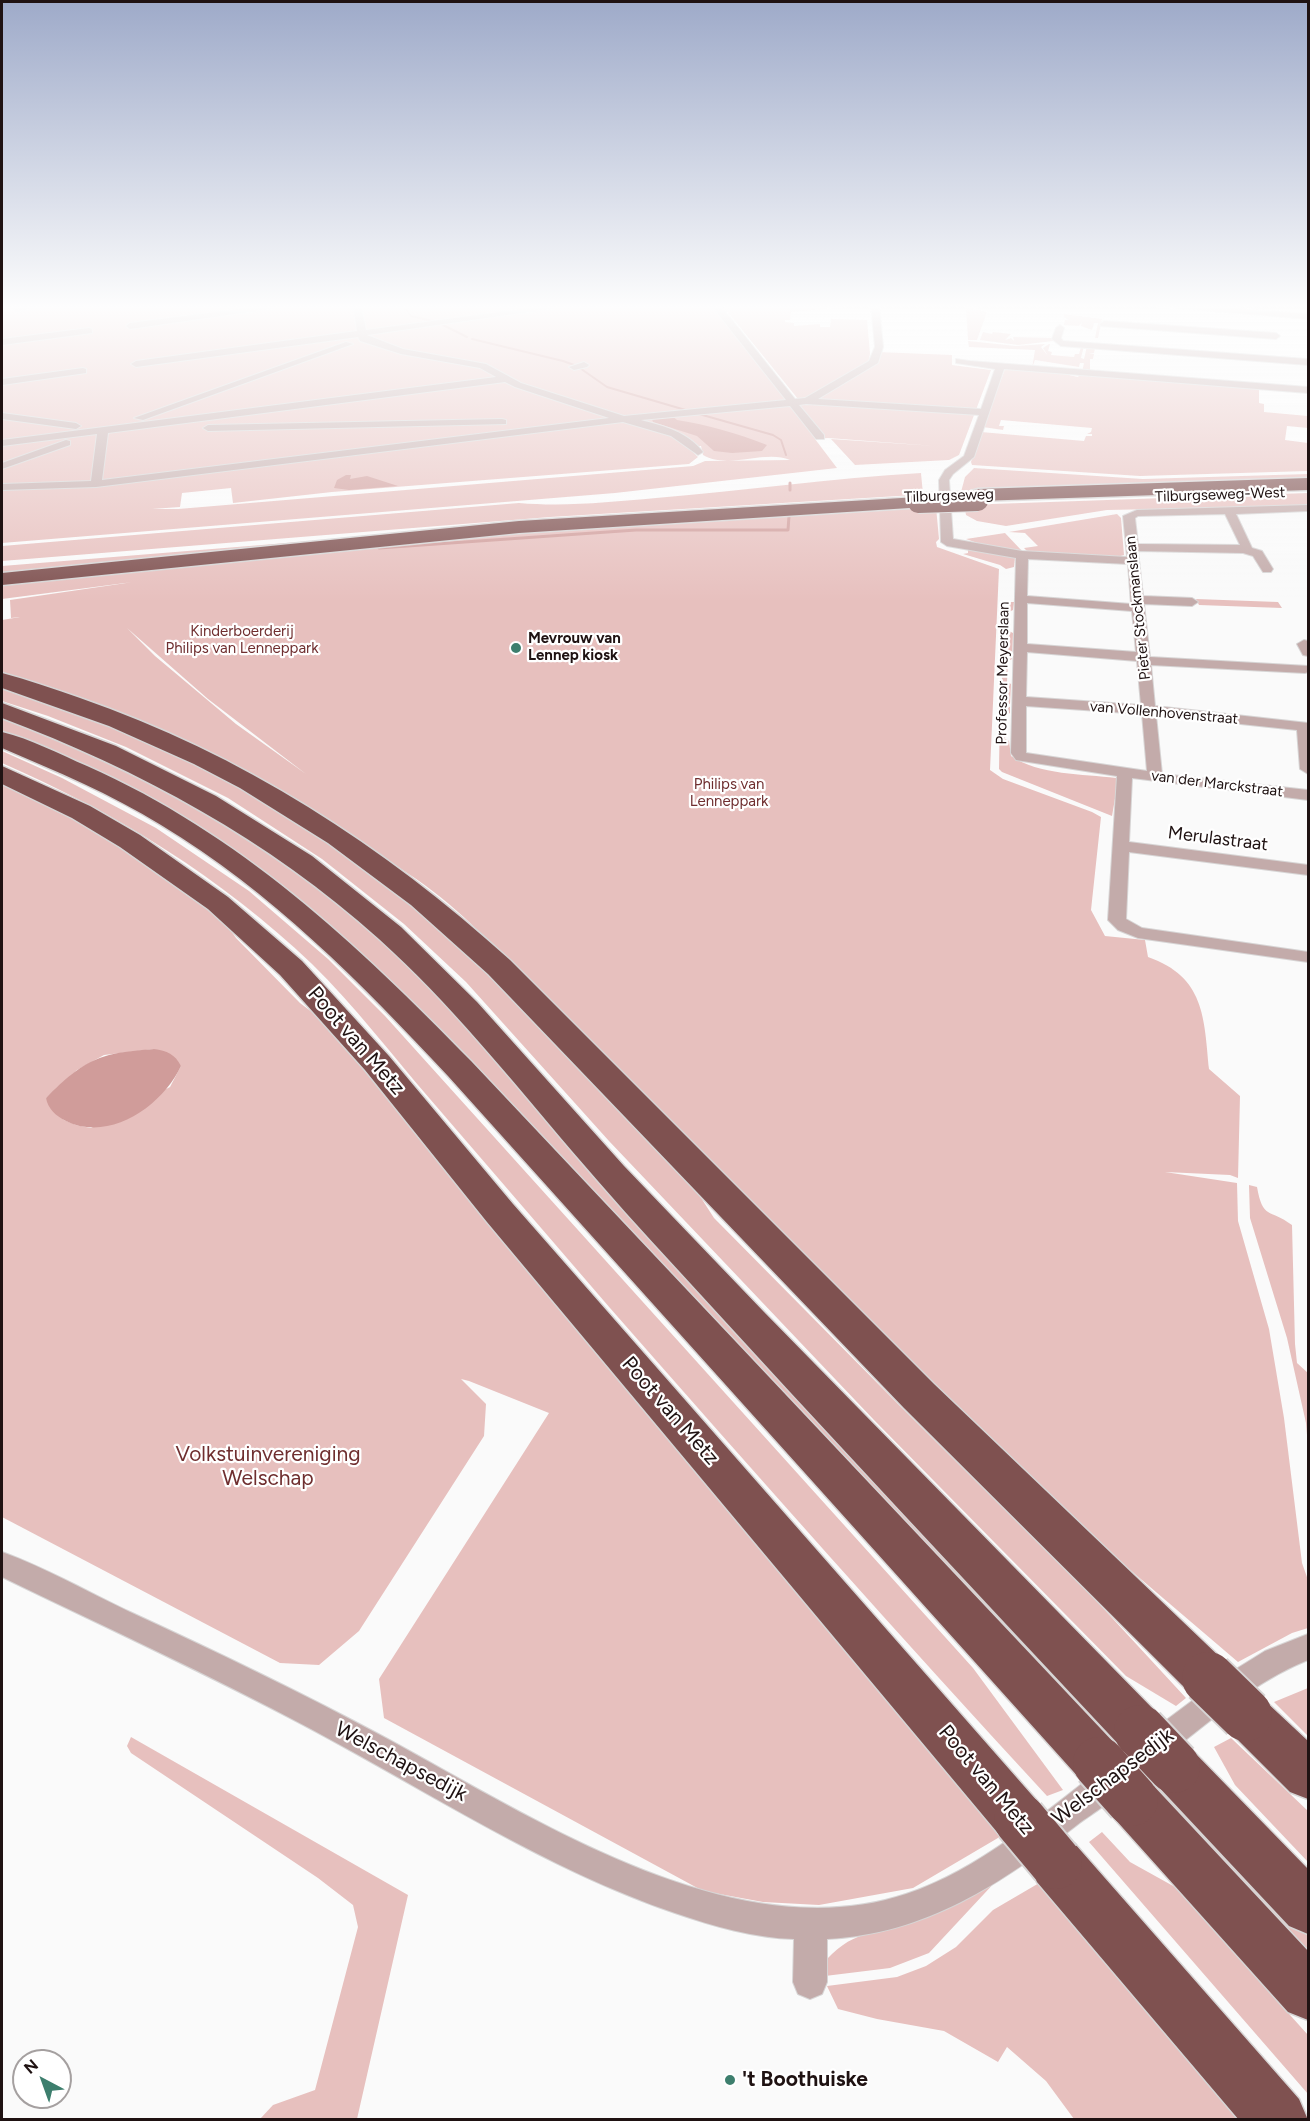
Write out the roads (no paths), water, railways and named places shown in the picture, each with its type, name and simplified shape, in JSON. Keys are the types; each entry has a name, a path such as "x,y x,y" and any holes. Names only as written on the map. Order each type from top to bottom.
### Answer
{"highway":[{"name":"Tilburgseweg","path":"591,518 1308,484"},
{"name":"Tilburgseweg","path":"978,498 1308,490"},
{"path":"2,564 591,518"},
{"path":"2,579 591,518"},
{"path":"2,680 74,704 154,736 256,786 351,845 442,915 499,968 919,1396 1308,1775"},
{"path":"2,710 113,754 212,803 306,865 388,931 447,987 588,1148 702,1271 1308,1907"},
{"path":"2,739 77,771 173,820 265,884 344,951 471,1082 1308,1992"},
{"name":"Poot van Metz","path":"2,774 81,812 130,841 218,903 291,968 377,1063 500,1213 1278,2120"}],"street":[{"path":"2,466 175,404"},
{"path":"2,443 308,404"},
{"path":"578,404 680,436 693,444 698,452"},
{"path":"2,487 96,484 623,419 784,404"},
{"path":"796,404 820,437"},
{"path":"854,404 984,412"},
{"path":"987,404 969,457 949,472 944,480 947,542 1022,555 1134,561"},
{"path":"2,416 103,430"},
{"path":"154,429 606,421"},
{"path":"96,484 103,430"},
{"name":"Tilburgseweg-West","path":"1132,514 1308,508"},
{"path":"1229,510 1247,547 1244,549"},
{"name":"Pieter Stockmanslaan","path":"1132,514 1129,516 1155,776"},
{"path":"1132,547 1244,549 1258,554 1266,569"},
{"name":"Professor Meyerslaan","path":"1022,555 1018,753 1021,757 1125,772"},
{"path":"1021,599 1138,604 1192,602"},
{"path":"1020,647 1143,659 1307,669"},
{"name":"van Vollenhovenstraat","path":"1019,701 1148,710 1306,727"},
{"path":"1306,727 1308,769"},
{"path":"1125,772 1117,920 1138,933 1308,957"},
{"name":"van der Marckstraat","path":"1125,772 1173,780 1308,795"},
{"name":"Merulastraat","path":"1122,846 1308,870"},
{"name":"Welschapsedijk","path":"2,1564 320,1718 582,1860 663,1894 712,1909 765,1921 811,1922 876,1918 938,1899 1016,1850 1238,1683 1275,1660 1308,1647"},
{"path":"810,1982 811,1922"}],"waterway":[{"path":"665,404 689,411"},
{"path":"699,414 773,435 781,440 786,455"},
{"path":"790,483 790,490"},
{"path":"379,548 636,530 788,530 789,516"}],"place":[{"name":"Mevrouw van Lennep kiosk","path":"516,648"},
{"name":"'t Boothuiske","path":"730,2080"}],"park label":[{"name":"Kinderboerderij Philips van Lenneppark","path":"242,640"},
{"name":"Philips van Lenneppark","path":"729,794"},
{"name":"Volkstuinvereniging Welschap","path":"268,1467"}]}
